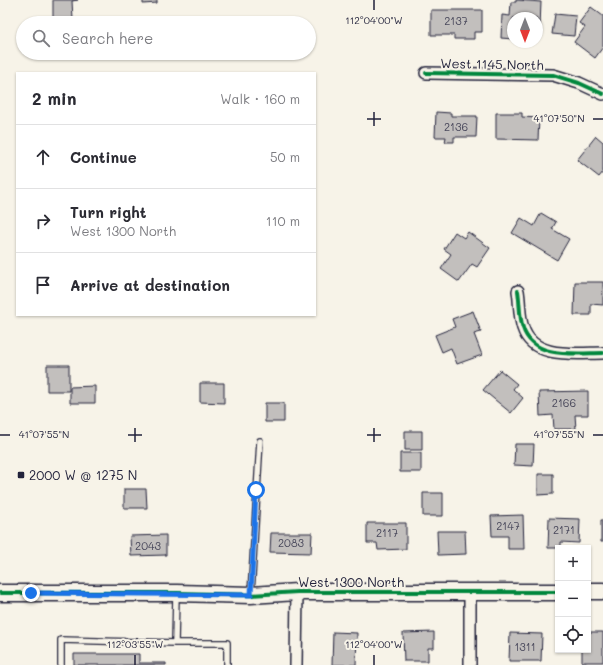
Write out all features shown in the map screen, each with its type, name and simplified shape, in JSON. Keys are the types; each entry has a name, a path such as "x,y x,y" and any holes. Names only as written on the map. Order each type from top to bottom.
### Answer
{"street":[{"name":"West 1145 North","path":"426,73 553,75 579,83 603,94"},
{"path":"518,291 523,329 534,345 555,353 603,353"},
{"path":"591,592 603,591"},
{"path":"296,665 297,592"},
{"name":"West 1300 North","path":"0,593 177,593 251,595 297,592 555,592"},
{"path":"470,592 470,665"}],"lane":[{"path":"251,595 260,441"},
{"path":"175,643 177,593"},
{"path":"61,665 60,640 227,643 227,665"}],"building":[{"path":"53,0 78,0 72,1 73,16 53,16"},
{"path":"143,0 157,0 157,3 143,4"},
{"path":"516,0 541,2 541,12 510,12 511,2 516,2"},
{"path":"591,7 603,16 603,47 595,58 574,42 585,27 579,23"},
{"path":"431,10 482,10 482,32 474,32 474,39 454,39 454,35 431,35"},
{"path":"555,14 576,16 574,36 552,34"},
{"path":"502,15 507,16 507,38 501,38"},
{"path":"436,112 451,113 451,116 477,116 476,137 454,137 454,142 445,142 446,137 435,137"},
{"path":"496,113 522,113 522,117 539,118 538,140 496,139"},
{"path":"596,136 603,142 603,172 599,177 577,160"},
{"path":"541,213 556,222 552,229 569,239 557,260 512,233 521,218 534,226"},
{"path":"455,232 464,238 468,232 490,248 477,267 472,264 459,282 441,269 451,254 444,249"},
{"path":"575,282 603,282 603,305 591,304 591,315 574,315"},
{"path":"473,311 481,332 474,334 482,355 457,364 451,348 442,352 435,335 455,327 452,319"},
{"path":"47,365 69,365 69,391 47,391"},
{"path":"500,370 517,384 513,389 523,398 511,413 483,390"},
{"path":"200,383 224,383 224,403 200,402"},
{"path":"95,386 95,403 70,403 70,387"},
{"path":"588,391 588,415 575,415 576,429 554,429 553,415 540,416 539,392"},
{"path":"265,403 284,403 284,422 265,422"},
{"path":"405,431 422,431 422,450 405,450"},
{"path":"515,444 534,444 533,466 514,465"},
{"path":"400,453 421,453 421,472 400,472"},
{"path":"538,474 553,474 553,494 538,495"},
{"path":"124,489 146,489 147,508 124,508"},
{"path":"423,493 443,493 443,516 423,516"},
{"path":"523,515 524,549 508,549 508,536 492,536 491,516"},
{"path":"549,518 580,519 579,543 561,542 561,545 555,545 555,548 548,548"},
{"path":"601,520 603,520 603,542 601,542"},
{"path":"367,523 406,523 406,549 378,550 377,543 367,543"},
{"path":"437,531 465,531 466,554 438,555"},
{"path":"271,533 312,533 311,553 270,552"},
{"path":"166,535 166,555 131,556 130,536"},
{"path":"333,632 357,633 356,665 332,665"},
{"path":"434,632 434,648 428,648 428,661 404,661 403,633"},
{"path":"591,632 603,632 603,662 582,662 582,653 591,653"},
{"path":"510,633 542,634 541,661 509,661"},
{"path":"74,654 139,654 139,663 166,663 166,665 74,665"}],"cycle path":[{"path":"426,73 553,75 579,83 603,94"},
{"path":"518,291 523,328 528,338 536,345 546,350 569,354 603,353"},
{"path":"0,593 177,593 251,595 297,592 555,592"}],"place":[{"name":"2000 W @ 1275 N","path":"21,475"}],"route":[{"path":"31,593 177,593 251,595 256,490"}]}
